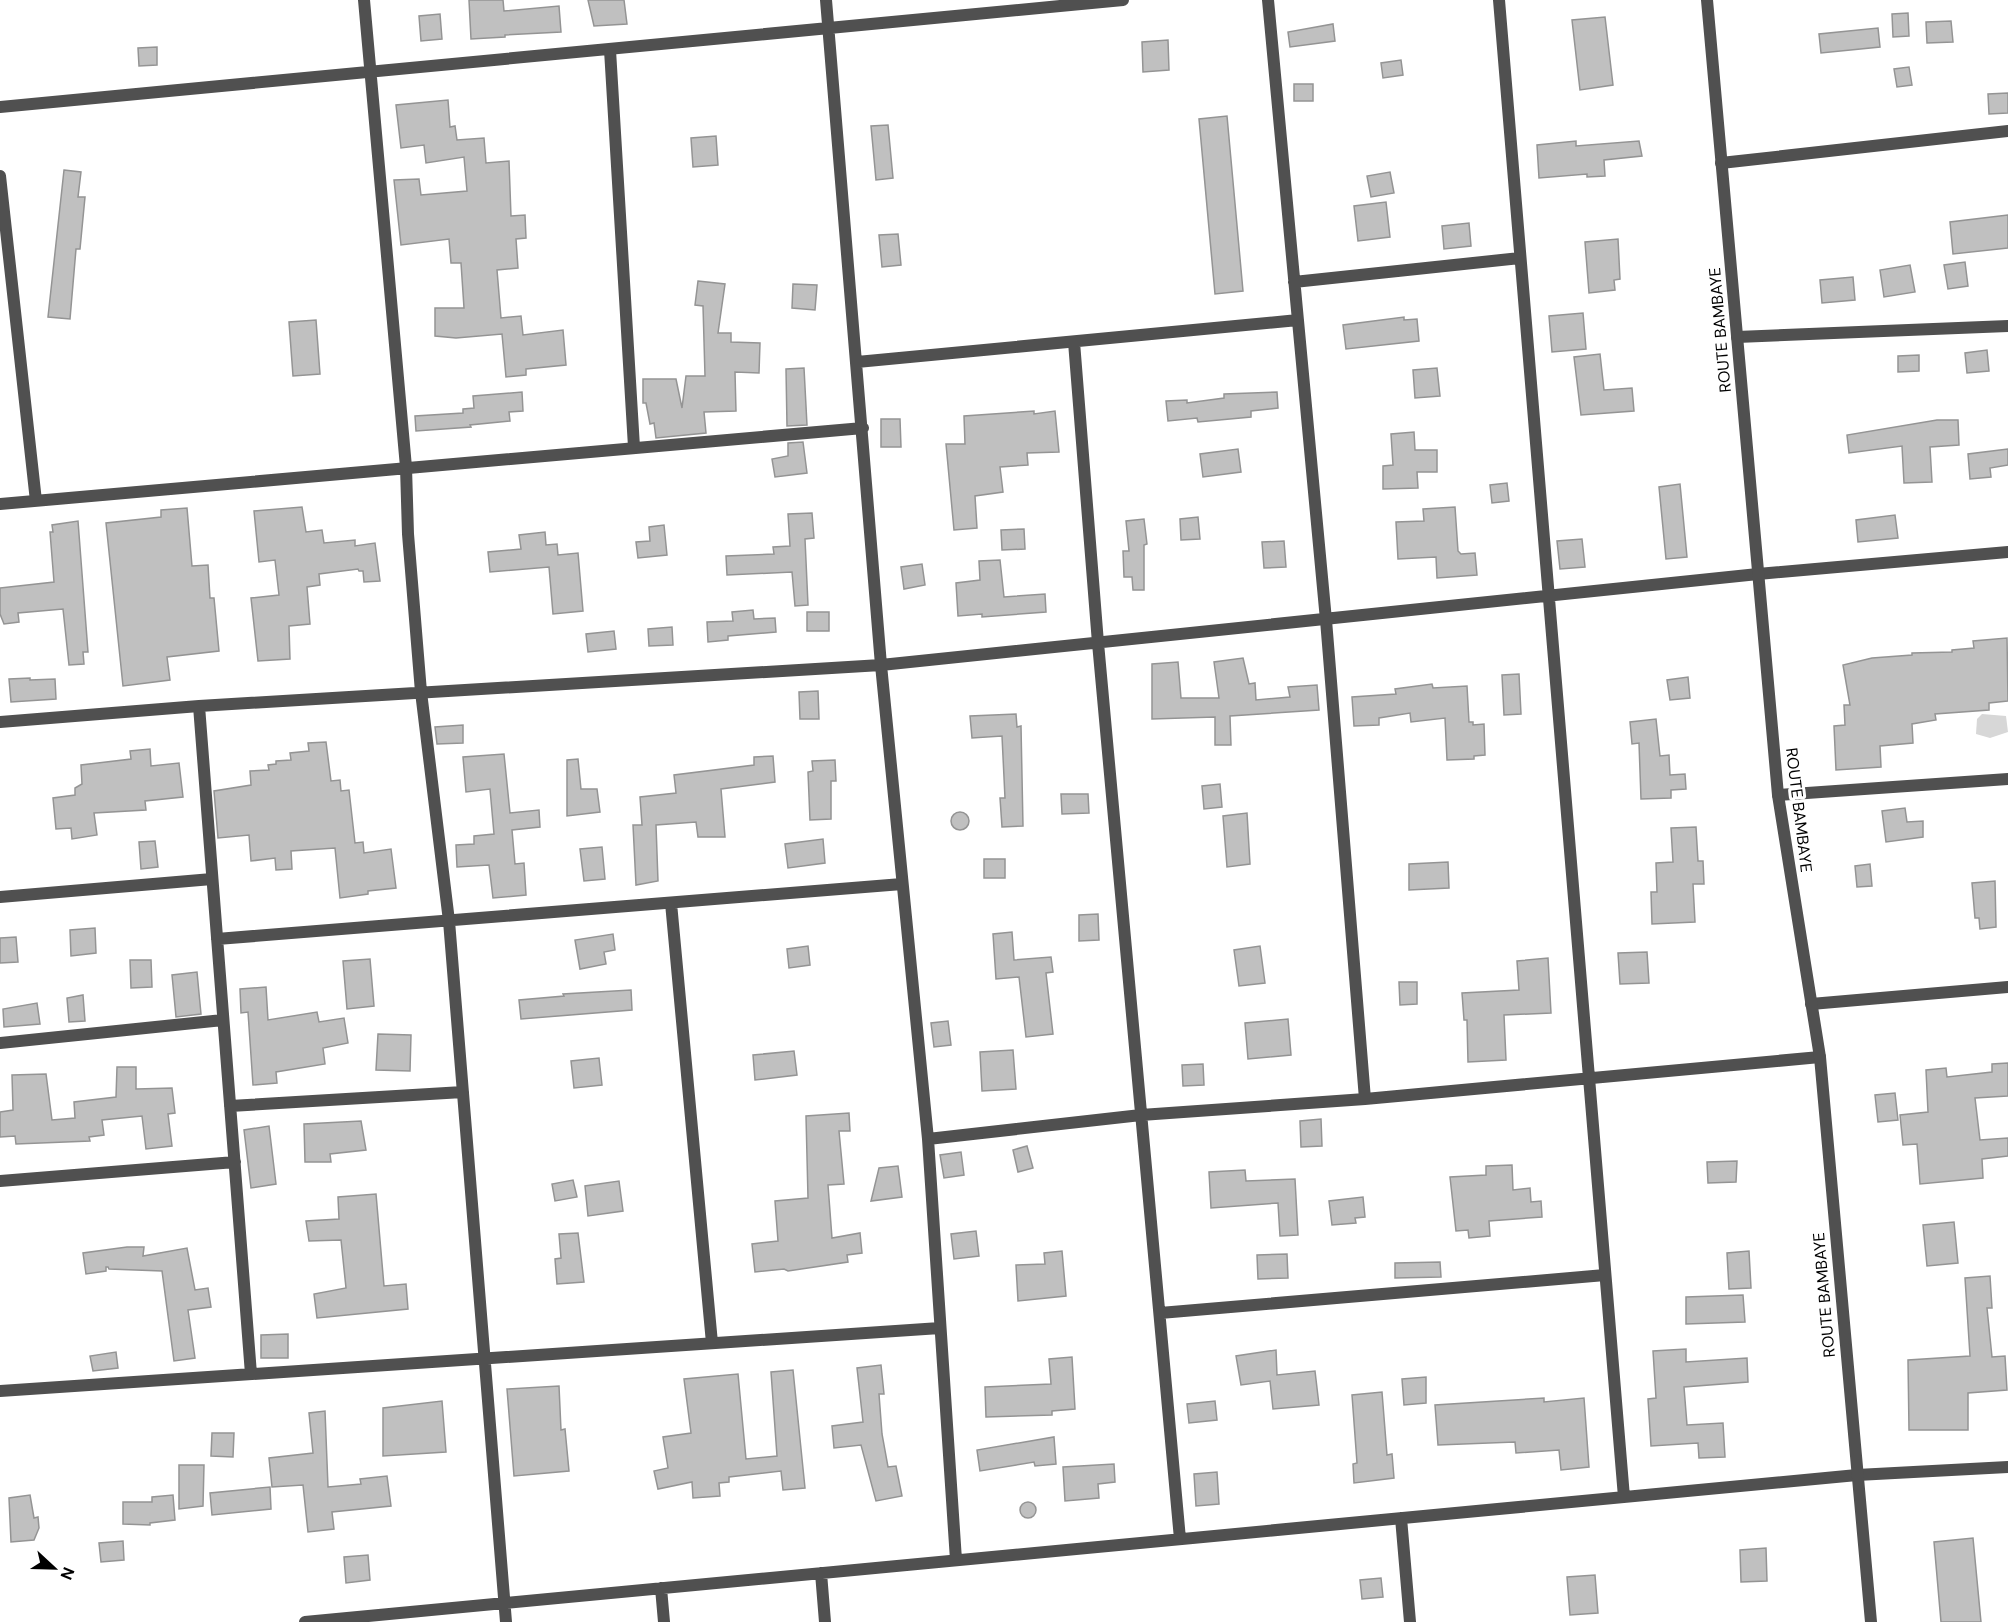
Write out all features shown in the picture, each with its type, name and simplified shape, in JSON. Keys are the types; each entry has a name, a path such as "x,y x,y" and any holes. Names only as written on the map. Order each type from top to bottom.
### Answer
{"street":[{"path":"364,0 406,467 408,534 422,692 449,921 506,1622"},
{"path":"826,0 881,665 928,1139 956,1560"},
{"path":"0,107 369,70 828,29 1043,3 1123,0"},
{"path":"1268,0 1326,620 1365,1099"},
{"path":"1499,0 1624,1497"},
{"name":"ROUTE BAMBAYE","path":"1707,0 1778,795 1820,1058 1871,1622"},
{"path":"610,50 634,447"},
{"path":"1721,163 2008,131"},
{"path":"0,176 36,501"},
{"path":"1294,282 1520,258"},
{"path":"857,362 1298,320"},
{"path":"1737,337 2008,326"},
{"path":"1074,342 1098,643 1180,1539"},
{"path":"0,504 863,428"},
{"path":"0,722 199,705 881,665 1549,598 1758,574 2008,552"},
{"path":"199,705 251,1374"},
{"path":"1778,795 2008,779"},
{"path":"0,897 212,879"},
{"path":"217,939 902,884"},
{"path":"671,903 712,1343"},
{"path":"1811,1004 2008,987"},
{"path":"0,1043 223,1020"},
{"path":"928,1139 1142,1115 1365,1099 1820,1058"},
{"path":"230,1106 463,1092"},
{"path":"0,1181 235,1162"},
{"path":"1160,1313 1605,1275"},
{"path":"0,1391 940,1328"},
{"path":"305,1622 1857,1475 2008,1467"},
{"path":"1401,1518 1410,1622"},
{"path":"821,1573 825,1622"},
{"path":"661,1588 664,1622"}],"shaded area":[{"path":"1982,714 2006,716 2008,732 1990,738 1976,734 1977,719"}],"building":[{"path":"469,0 503,0 504,11 559,6 561,32 471,39"},
{"path":"588,0 624,0 627,24 594,26"},
{"path":"1908,13 1909,36 1893,37 1892,14"},
{"path":"440,14 442,39 421,41 419,16"},
{"path":"1605,17 1613,85 1580,90 1572,20"},
{"path":"1951,21 1953,42 1927,43 1926,22"},
{"path":"1333,24 1335,41 1290,47 1288,32"},
{"path":"1878,28 1880,47 1821,53 1819,34"},
{"path":"1168,40 1169,70 1143,72 1142,42"},
{"path":"157,47 157,65 139,66 138,48"},
{"path":"1401,60 1403,75 1383,78 1381,63"},
{"path":"1909,67 1912,85 1897,87 1894,69"},
{"path":"1294,84 1313,84 1313,101 1294,101"},
{"path":"2008,93 2008,113 1989,114 1988,94"},
{"path":"448,100 450,127 455,126 457,140 484,138 486,163 509,161 511,216 525,215 526,238 516,239 518,268 497,270 501,318 521,316 523,335 563,330 566,365 526,369 526,375 506,377 502,334 456,338 435,336 435,308 464,308 461,263 451,263 449,239 401,245 394,180 419,179 421,195 467,191 464,157 426,163 424,145 401,148 396,105"},
{"path":"1227,116 1243,291 1215,294 1199,119"},
{"path":"888,125 893,178 876,180 871,126"},
{"path":"716,136 718,165 693,167 691,138"},
{"path":"1576,141 1576,146 1639,141 1642,156 1604,160 1605,176 1587,177 1587,174 1539,178 1537,145"},
{"path":"64,170 81,172 78,197 85,197 80,249 76,249 70,319 48,317"},
{"path":"1390,172 1394,193 1371,197 1367,176"},
{"path":"1386,202 1390,237 1358,241 1354,206"},
{"path":"2008,215 2008,248 1953,254 1950,222"},
{"path":"1469,223 1471,246 1444,249 1442,226"},
{"path":"898,234 901,265 882,267 879,235"},
{"path":"1618,239 1620,279 1614,280 1615,290 1589,293 1585,242"},
{"path":"1965,262 1968,286 1948,289 1944,265"},
{"path":"1910,265 1915,292 1884,297 1880,270"},
{"path":"1853,277 1855,300 1822,303 1820,280"},
{"path":"698,281 725,284 718,333 731,333 731,342 760,343 759,373 735,372 736,411 704,412 706,433 656,438 654,423 650,424 646,403 643,403 643,379 676,379 682,408 686,376 705,376 703,306 695,305"},
{"path":"793,284 817,285 815,310 792,308"},
{"path":"1583,313 1586,349 1552,352 1549,316"},
{"path":"1404,317 1404,320 1417,319 1419,341 1346,349 1343,325"},
{"path":"316,320 320,374 293,376 289,322"},
{"path":"1987,350 1989,371 1967,373 1965,353"},
{"path":"1600,354 1604,390 1632,388 1634,411 1581,415 1574,357"},
{"path":"1919,355 1919,371 1898,372 1898,356"},
{"path":"804,368 807,425 787,426 786,369"},
{"path":"1437,368 1440,396 1415,398 1413,370"},
{"path":"522,392 523,411 509,412 510,421 470,425 471,427 416,431 415,416 463,413 463,409 474,408 473,396"},
{"path":"1277,392 1278,408 1251,411 1251,417 1198,422 1197,418 1168,421 1166,401 1187,400 1187,403 1224,398 1224,394"},
{"path":"1034,411 1034,414 1055,411 1059,452 1027,453 1028,465 1000,467 1003,492 975,496 977,528 954,530 946,444 965,444 964,416"},
{"path":"881,419 900,419 901,447 881,447"},
{"path":"1937,420 1958,420 1959,445 1930,447 1932,482 1904,483 1902,446 1849,453 1847,435"},
{"path":"1414,432 1415,450 1437,450 1437,472 1417,472 1418,488 1383,489 1383,466 1393,465 1391,434"},
{"path":"803,442 807,473 775,477 772,459 788,456 788,443"},
{"path":"1238,449 1241,472 1203,477 1200,454"},
{"path":"2008,449 2008,465 1990,468 1991,477 1970,479 1968,454"},
{"path":"1507,483 1509,501 1492,503 1490,485"},
{"path":"1680,484 1687,557 1666,559 1659,487"},
{"path":"302,507 306,532 322,530 324,543 355,540 355,546 375,543 380,581 364,582 363,571 358,569 319,574 320,585 307,587 310,624 289,626 290,659 258,661 251,598 279,595 275,560 259,562 254,511"},
{"path":"1455,507 1458,551 1461,554 1475,553 1477,575 1437,578 1436,557 1398,559 1396,522 1424,521 1423,509"},
{"path":"187,508 192,566 208,565 210,598 214,598 219,651 167,657 170,680 123,686 106,523 161,517 161,510"},
{"path":"812,513 814,538 805,539 808,605 795,606 792,572 727,575 726,556 774,554 773,547 790,546 788,514"},
{"path":"1895,515 1898,538 1858,542 1856,520"},
{"path":"1198,517 1200,539 1181,540 1180,519"},
{"path":"1144,519 1147,544 1144,545 1144,590 1133,590 1132,577 1124,577 1123,551 1129,551 1126,521"},
{"path":"78,521 88,652 83,652 84,664 69,665 63,609 18,613 19,622 4,624 0,614 0,588 54,582 50,532 53,532 52,525"},
{"path":"664,525 667,555 638,558 636,542 650,541 649,527"},
{"path":"1024,529 1025,549 1002,550 1001,530"},
{"path":"545,532 546,545 557,544 558,555 578,553 583,611 553,614 549,567 490,572 488,552 521,549 519,535"},
{"path":"1582,539 1585,567 1560,569 1557,541"},
{"path":"1284,541 1286,567 1264,568 1262,542"},
{"path":"1000,560 1004,597 1045,594 1046,612 982,617 982,614 958,616 956,583 980,580 979,561"},
{"path":"922,564 925,585 904,589 901,567"},
{"path":"753,610 754,619 775,618 776,632 728,636 728,640 708,642 707,622 733,621 732,612"},
{"path":"807,612 829,612 829,631 807,631"},
{"path":"672,627 673,645 649,646 648,629"},
{"path":"614,631 616,649 588,652 586,634"},
{"path":"2007,638 2008,701 1989,703 1989,710 1935,714 1936,720 1912,724 1913,743 1880,746 1881,767 1836,770 1834,726 1845,725 1844,705 1850,705 1843,665 1872,658 1912,655 1912,653 1952,652 1952,650 1974,648 1973,641"},
{"path":"1243,658 1249,684 1255,683 1256,700 1290,697 1288,687 1317,685 1319,710 1230,716 1231,745 1215,745 1215,717 1152,719 1152,664 1178,662 1181,698 1219,698 1214,662"},
{"path":"1519,674 1521,714 1504,715 1502,675"},
{"path":"1688,677 1690,698 1670,700 1667,680"},
{"path":"30,678 30,680 55,679 56,699 11,702 9,679"},
{"path":"1432,684 1433,688 1467,686 1469,722 1473,722 1473,725 1484,724 1485,755 1474,756 1474,759 1447,760 1445,718 1411,722 1410,713 1379,718 1379,725 1354,726 1352,697 1396,694 1395,689"},
{"path":"818,691 819,719 800,719 799,692"},
{"path":"1016,714 1017,727 1021,726 1023,826 1002,827 1000,798 1005,798 1002,736 972,738 970,716"},
{"path":"1656,719 1660,756 1669,755 1670,775 1685,774 1686,789 1671,790 1671,798 1641,799 1639,743 1632,744 1630,722"},
{"path":"463,725 463,743 437,744 435,727"},
{"path":"326,742 331,781 340,780 341,791 349,790 355,843 363,842 364,853 391,849 396,888 368,891 368,894 340,898 335,848 291,851 292,869 276,870 275,858 251,861 249,835 218,838 214,791 251,785 250,771 269,770 268,765 276,764 276,761 291,760 290,753 309,751 308,743"},
{"path":"150,749 151,766 179,763 183,797 145,801 146,810 94,813 97,835 72,839 71,828 56,829 53,798 75,795 75,788 82,784 81,765 131,759 130,751"},
{"path":"504,754 510,813 539,810 540,827 512,830 515,864 524,863 526,895 493,898 489,865 457,867 456,845 474,844 474,836 494,834 490,789 466,792 463,757"},
{"path":"773,756 775,782 721,789 725,837 698,837 696,822 656,825 658,881 636,885 633,825 642,825 640,797 676,793 674,775 754,765 754,757"},
{"path":"578,759 581,789 597,789 600,812 567,816 567,760"},
{"path":"835,760 836,781 831,781 831,819 810,820 808,772 813,771 812,761"},
{"path":"1220,784 1222,807 1204,809 1202,786"},
{"path":"1061,794 1088,794 1089,813 1062,814"},
{"path":"1905,808 1907,822 1923,821 1923,837 1886,842 1882,811"},
{"path":"960,812 966,815 969,821 966,827 960,830 954,827 951,821 954,815"},
{"path":"1247,813 1250,864 1227,867 1223,816"},
{"path":"1696,827 1698,861 1703,861 1704,884 1693,884 1695,922 1652,924 1651,892 1657,892 1656,863 1673,862 1671,828"},
{"path":"823,839 825,863 788,868 785,844"},
{"path":"155,841 158,867 141,869 139,842"},
{"path":"602,847 605,879 584,881 580,849"},
{"path":"984,859 1005,859 1005,878 984,878"},
{"path":"1448,862 1449,888 1409,890 1409,864"},
{"path":"1870,864 1872,886 1857,887 1855,866"},
{"path":"1995,881 1996,927 1980,929 1979,918 1975,918 1972,883"},
{"path":"1098,914 1099,940 1079,941 1079,915"},
{"path":"95,928 96,953 71,956 70,930"},
{"path":"1012,932 1014,960 1051,957 1053,972 1046,973 1053,1034 1026,1037 1019,977 996,979 993,934"},
{"path":"613,934 615,950 604,952 606,964 580,969 575,940"},
{"path":"16,937 18,962 0,963 0,938"},
{"path":"808,946 810,965 789,968 787,949"},
{"path":"1260,946 1265,983 1239,986 1234,950"},
{"path":"1647,952 1649,983 1620,984 1618,953"},
{"path":"1548,958 1551,1013 1504,1015 1506,1060 1468,1062 1467,1020 1464,1020 1462,993 1519,990 1517,961"},
{"path":"370,959 374,1006 347,1009 343,961"},
{"path":"130,960 151,960 152,987 131,988"},
{"path":"197,972 201,1014 176,1017 172,975"},
{"path":"1399,982 1417,982 1417,1004 1400,1005"},
{"path":"266,987 268,1020 317,1012 319,1022 344,1018 348,1043 323,1048 325,1064 276,1072 277,1083 253,1085 248,1012 241,1013 240,989"},
{"path":"631,990 632,1010 521,1019 519,1000 564,996 563,994"},
{"path":"83,995 85,1021 69,1022 67,998"},
{"path":"37,1003 40,1024 4,1027 3,1009"},
{"path":"1288,1019 1291,1055 1248,1059 1245,1023"},
{"path":"948,1021 951,1045 934,1047 931,1023"},
{"path":"378,1034 411,1035 410,1071 376,1070"},
{"path":"1013,1050 1016,1089 982,1091 980,1052"},
{"path":"794,1051 797,1075 755,1080 753,1055"},
{"path":"599,1058 602,1085 574,1088 571,1061"},
{"path":"2008,1063 2008,1096 1975,1098 1980,1140 2008,1138 2008,1156 1982,1159 1983,1178 1920,1184 1917,1144 1903,1145 1900,1115 1928,1112 1926,1070 1946,1068 1947,1077 1992,1072 1992,1064"},
{"path":"1203,1064 1204,1085 1183,1086 1182,1065"},
{"path":"117,1067 136,1067 136,1089 172,1088 175,1113 168,1114 172,1146 146,1149 142,1116 102,1120 104,1135 89,1137 90,1141 16,1144 15,1136 0,1137 0,1112 13,1110 12,1075 46,1074 52,1120 75,1118 74,1102 116,1097"},
{"path":"1895,1093 1898,1120 1878,1122 1875,1095"},
{"path":"849,1113 850,1131 839,1131 844,1184 828,1185 832,1238 860,1233 862,1253 847,1255 848,1262 788,1271 784,1269 755,1272 752,1244 778,1241 775,1201 808,1198 806,1116"},
{"path":"1321,1119 1322,1146 1301,1147 1300,1121"},
{"path":"361,1121 366,1150 330,1154 331,1162 305,1162 304,1124"},
{"path":"269,1126 276,1184 251,1188 244,1130"},
{"path":"1027,1146 1033,1168 1018,1172 1013,1150"},
{"path":"961,1152 964,1175 944,1178 940,1155"},
{"path":"1737,1161 1736,1182 1708,1183 1707,1162"},
{"path":"1512,1165 1513,1190 1530,1188 1531,1202 1541,1201 1542,1217 1489,1221 1490,1236 1469,1238 1468,1230 1456,1231 1450,1177 1486,1175 1486,1166"},
{"path":"898,1166 902,1197 871,1201 879,1168"},
{"path":"1245,1170 1246,1181 1295,1179 1298,1235 1280,1236 1278,1203 1211,1208 1209,1172"},
{"path":"573,1180 577,1197 555,1201 552,1184"},
{"path":"619,1181 623,1211 588,1216 585,1186"},
{"path":"376,1194 384,1286 406,1284 408,1309 317,1318 314,1294 346,1288 341,1240 309,1241 306,1221 339,1219 338,1197"},
{"path":"1363,1197 1365,1217 1355,1218 1356,1223 1332,1225 1329,1201"},
{"path":"1954,1222 1958,1263 1927,1266 1923,1225"},
{"path":"976,1231 979,1256 954,1259 951,1234"},
{"path":"578,1233 584,1282 557,1284 555,1259 561,1258 559,1234"},
{"path":"144,1247 143,1256 187,1248 195,1290 208,1288 211,1307 188,1310 195,1358 174,1361 162,1271 106,1267 106,1271 86,1274 83,1253"},
{"path":"1062,1251 1066,1296 1018,1301 1016,1265 1045,1264 1044,1253"},
{"path":"1749,1251 1751,1288 1729,1289 1727,1253"},
{"path":"1287,1254 1288,1278 1258,1279 1257,1255"},
{"path":"1440,1262 1441,1277 1395,1278 1395,1263"},
{"path":"1990,1276 1992,1308 1987,1308 1992,1357 2005,1356 2007,1390 1968,1393 1968,1430 1909,1430 1908,1360 1970,1356 1965,1278"},
{"path":"1743,1295 1745,1322 1686,1324 1686,1297"},
{"path":"288,1334 288,1358 261,1358 261,1335"},
{"path":"1686,1349 1686,1362 1747,1358 1748,1382 1684,1387 1687,1425 1723,1423 1725,1457 1699,1458 1698,1443 1651,1446 1648,1399 1656,1398 1653,1351"},
{"path":"1276,1350 1277,1375 1315,1371 1319,1405 1273,1409 1270,1381 1241,1385 1236,1356"},
{"path":"116,1352 118,1368 93,1371 90,1356"},
{"path":"1072,1357 1075,1409 1052,1411 1052,1415 986,1417 985,1387 1051,1384 1049,1359"},
{"path":"881,1365 884,1394 879,1394 882,1434 888,1467 896,1466 902,1496 876,1501 861,1445 834,1448 832,1426 863,1422 857,1368"},
{"path":"793,1370 805,1488 783,1490 781,1471 729,1477 729,1482 719,1483 720,1496 693,1498 692,1482 658,1489 654,1471 668,1468 663,1437 691,1433 684,1379 738,1374 746,1459 777,1456 771,1372"},
{"path":"1426,1377 1426,1403 1404,1405 1402,1379"},
{"path":"559,1386 561,1430 565,1429 569,1471 514,1476 507,1389"},
{"path":"1382,1392 1387,1455 1392,1454 1394,1478 1354,1483 1353,1464 1357,1463 1352,1395"},
{"path":"1544,1398 1544,1402 1584,1398 1589,1467 1561,1470 1559,1450 1516,1453 1515,1442 1438,1445 1435,1405"},
{"path":"442,1401 446,1452 383,1456 383,1408"},
{"path":"1215,1401 1217,1420 1189,1423 1187,1404"},
{"path":"325,1411 328,1487 361,1484 360,1479 387,1476 391,1506 332,1512 334,1529 308,1532 303,1485 272,1487 269,1458 313,1453 309,1413"},
{"path":"212,1433 234,1433 233,1457 211,1456"},
{"path":"1054,1437 1056,1464 1035,1466 1034,1462 980,1471 977,1450"},
{"path":"1114,1464 1115,1482 1098,1484 1099,1498 1065,1501 1063,1467"},
{"path":"179,1465 204,1465 203,1506 179,1509"},
{"path":"1217,1472 1219,1504 1196,1506 1194,1474"},
{"path":"270,1487 271,1509 212,1515 210,1493"},
{"path":"30,1495 34,1518 38,1517 39,1528 34,1540 11,1542 9,1498"},
{"path":"173,1495 175,1520 150,1523 150,1525 123,1524 123,1502 152,1502 152,1497"},
{"path":"1025,1502 1031,1502 1036,1510 1034,1516 1025,1518 1020,1513 1020,1507"},
{"path":"1973,1538 1981,1622 1941,1622 1934,1542"},
{"path":"123,1541 124,1560 101,1562 99,1543"},
{"path":"1766,1548 1767,1581 1741,1582 1740,1550"},
{"path":"368,1555 370,1580 346,1583 344,1557"},
{"path":"1595,1575 1598,1613 1570,1615 1567,1577"},
{"path":"1381,1578 1383,1597 1362,1599 1360,1580"}]}
